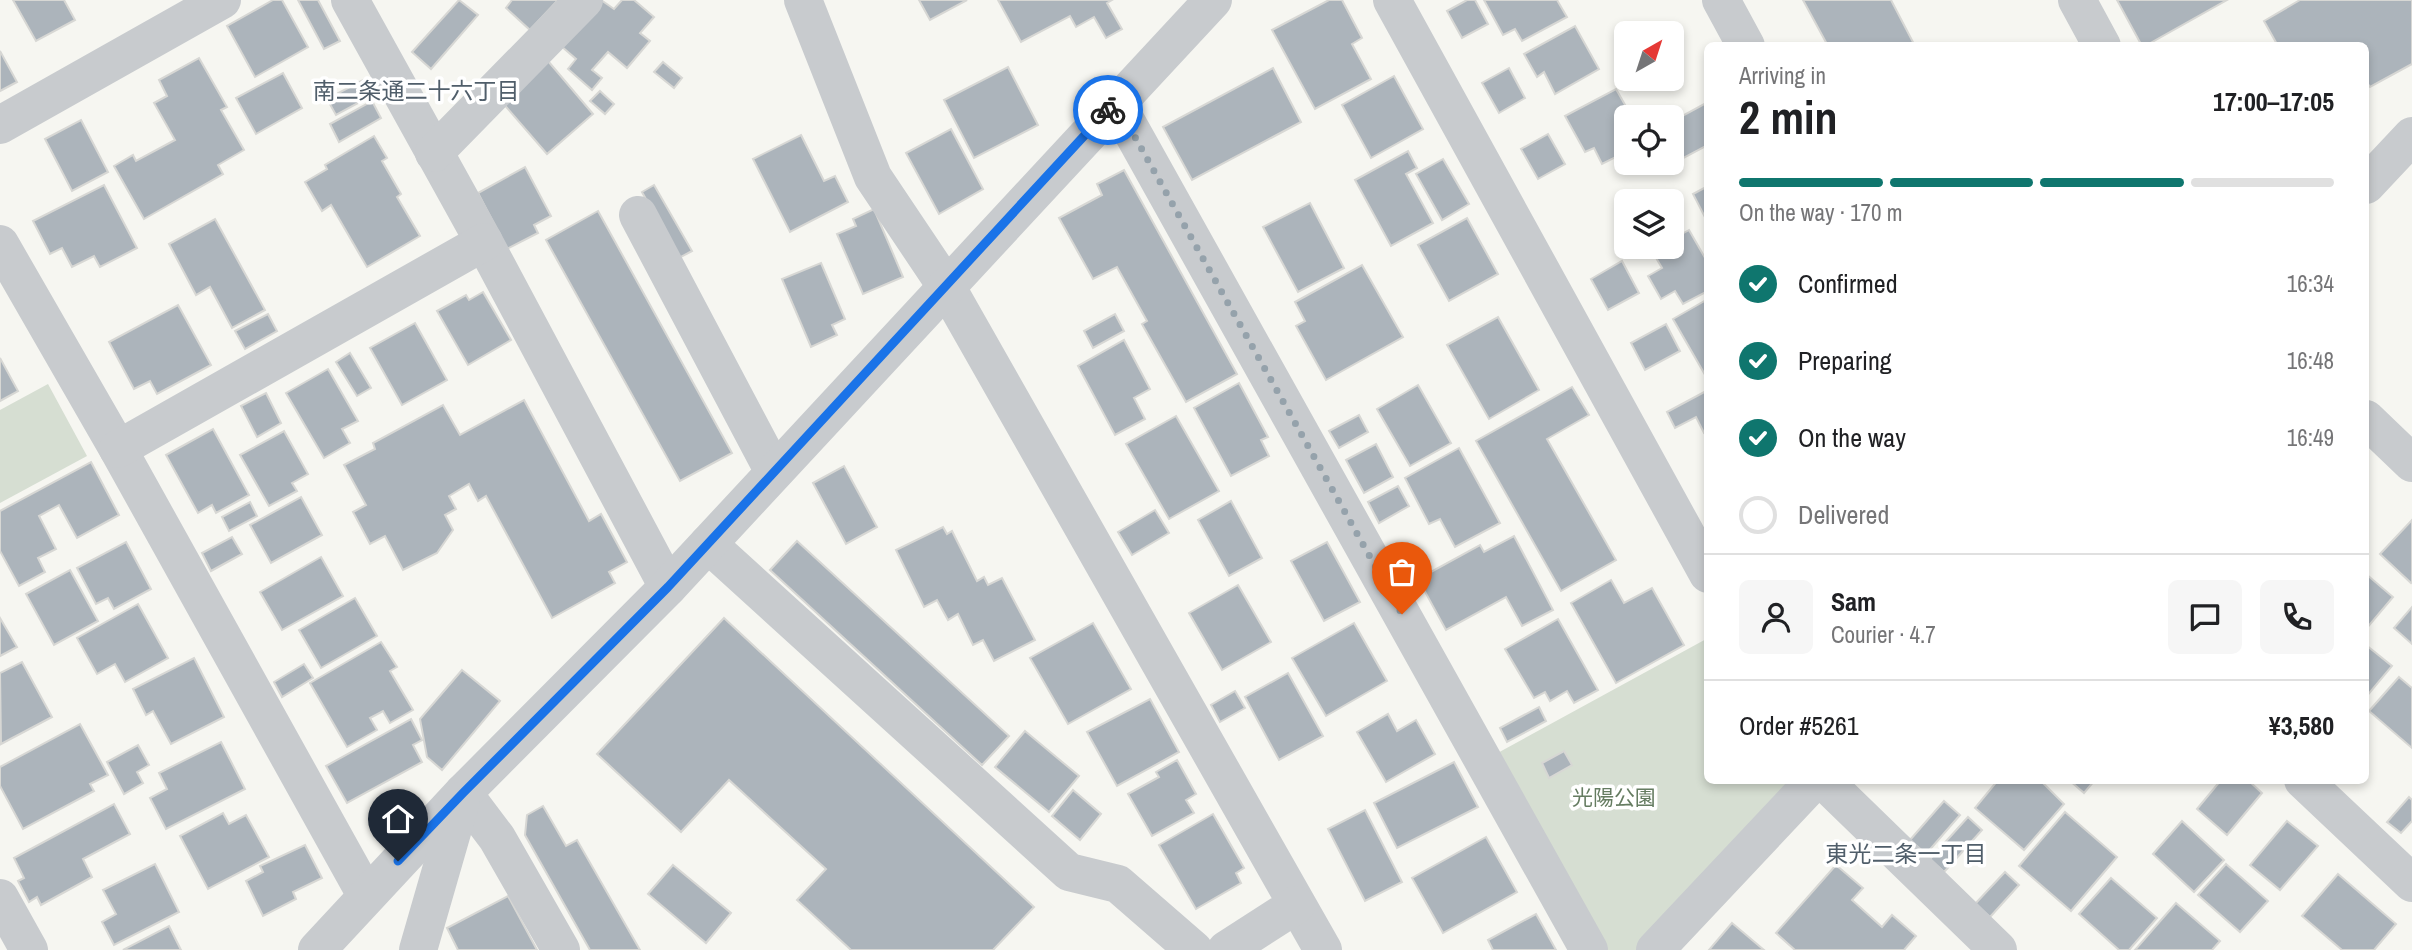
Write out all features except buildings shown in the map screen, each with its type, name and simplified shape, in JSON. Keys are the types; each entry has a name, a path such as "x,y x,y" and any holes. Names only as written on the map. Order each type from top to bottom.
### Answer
{"street":[{"path":"0,125 222,0"},
{"path":"350,0 668,587"},
{"path":"435,153 584,0"},
{"path":"803,0 873,177 946,286 1323,950"},
{"path":"317,950 463,793 668,587 1213,0"},
{"path":"1392,0 1704,567"},
{"path":"1721,0 1744,42"},
{"path":"2077,0 2100,42"},
{"path":"1116,103 1588,950"},
{"path":"2369,182 2412,136"},
{"path":"638,215 774,472"},
{"path":"118,449 484,243"},
{"path":"0,244 118,449 366,895"},
{"path":"2369,422 2412,463"},
{"path":"708,544 1069,872 1118,884 1194,950"},
{"path":"1655,950 1811,784"},
{"path":"1827,784 1998,950"},
{"path":"2307,784 2412,883"},
{"path":"418,950 463,793"},
{"path":"463,793 497,838 561,950"},
{"path":"0,898 29,950"},
{"path":"1226,950 1296,905"}],"green space":[{"path":"48,384 87,456 0,503 0,410"},
{"name":"光陽公園","path":"1704,640 1704,784 1812,784 1655,950 1589,950 1483,761"}],"way so far":[{"path":"1108,110 1116,103 1402,614"}],"district":[{"name":"南二条通二十六丁目","path":"416,91"},
{"name":"東光二条一丁目","path":"1906,854"}],"route":[{"path":"398,861 668,587 1108,110"}]}
